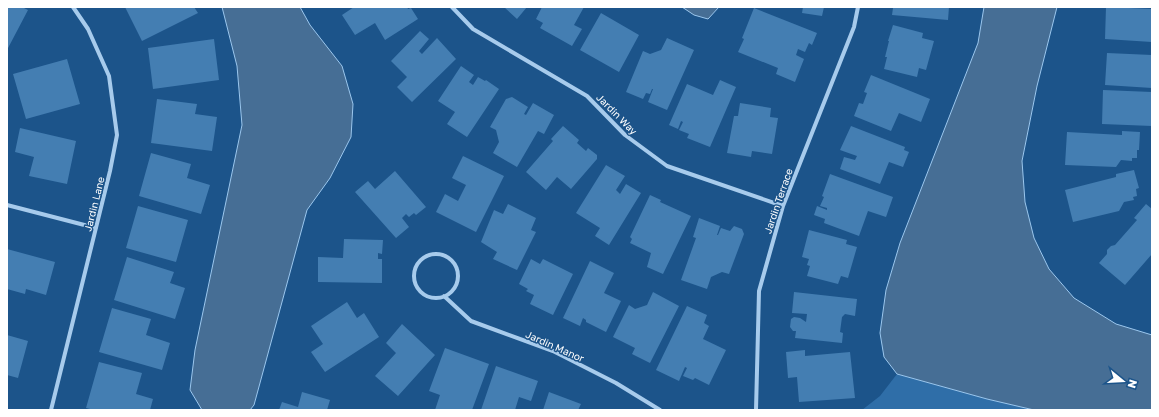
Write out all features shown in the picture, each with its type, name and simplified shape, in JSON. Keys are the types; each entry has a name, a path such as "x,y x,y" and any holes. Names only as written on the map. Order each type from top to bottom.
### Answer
{"street":[{"name":"Jardin Lane","path":"51,410 96,228 117,135 109,76 88,29 73,7"},
{"name":"Jardin Way","path":"452,7 473,29 587,96 625,135 667,166 783,206"},
{"name":"Jardin Terrace","path":"756,410 759,291 783,206 854,27 858,7"},
{"path":"7,205 96,228"},
{"path":"436,254 444,256 451,260 456,267 458,276 456,284 451,291 444,296 436,298 428,296 421,292 416,285 414,276 416,268 420,261 428,256 436,254"},
{"name":"Jardin Manor","path":"444,296 471,321 553,352 616,383 660,410"}],"shaded area":[{"path":"222,7 300,7 310,25 342,66 353,104 351,137 330,178 307,210 254,405 250,410 202,410 190,390 195,350 242,125 237,66"},
{"path":"682,7 719,7 708,19 694,15"},
{"path":"984,7 1057,7 1037,86 1022,161 1025,202 1034,238 1049,269 1074,298 1116,324 1152,335 1152,410 1034,410 987,399 897,374 884,357 880,333 886,290 900,243 978,43"},
{"path":"897,374 987,399 1034,410 862,410 880,396"}],"building":[{"path":"7,7 22,7 28,10 7,50"},
{"path":"125,7 194,7 198,13 142,41"},
{"path":"354,7 407,7 408,9 411,8 418,19 385,40 375,23 355,35 342,15"},
{"path":"504,7 527,7 517,19"},
{"path":"542,7 584,7 574,25 582,29 572,46 540,28 543,23 536,19"},
{"path":"803,7 824,7 822,16 802,13"},
{"path":"949,7 948,20 892,15 893,8"},
{"path":"1106,7 1152,9 1152,42 1105,39"},
{"path":"754,8 817,33 812,45 809,43 805,52 798,49 796,55 804,59 795,82 776,74 778,68 738,52"},
{"path":"601,13 639,35 619,72 580,50"},
{"path":"893,25 923,33 922,38 934,41 926,70 919,68 917,77 884,69 887,57 885,57 888,41"},
{"path":"420,31 429,39 419,51 422,54 437,38 456,59 412,102 397,87 407,77 391,61"},
{"path":"667,38 694,50 667,110 648,102 653,89 650,94 646,93 643,99 626,92 643,51 650,54 661,50"},
{"path":"214,39 219,80 153,89 148,48"},
{"path":"1107,53 1152,55 1152,88 1105,85"},
{"path":"67,59 80,104 26,119 13,74"},
{"path":"461,66 474,75 469,82 473,85 478,77 485,81 486,80 499,89 467,137 447,124 455,112 438,101"},
{"path":"871,75 930,99 921,122 899,113 891,131 854,116 859,103 863,104 867,93 864,92"},
{"path":"720,80 736,87 710,147 687,138 689,134 679,130 683,122 681,121 678,129 669,125 687,84 713,95"},
{"path":"1103,90 1152,92 1152,126 1102,124"},
{"path":"512,97 528,107 524,114 526,115 533,103 554,115 544,134 538,131 517,167 493,153 499,142 496,130 490,127 506,99"},
{"path":"157,99 197,104 195,114 217,117 212,151 151,143"},
{"path":"740,103 771,108 770,117 778,118 772,154 752,151 751,157 727,153 734,116 738,116"},
{"path":"563,126 579,140 577,143 586,151 588,148 597,155 597,159 571,189 557,177 546,190 526,172 553,141 551,139"},
{"path":"851,126 905,147 904,150 909,152 903,167 889,162 880,184 840,169 844,157 855,160 857,156 840,150"},
{"path":"20,128 76,141 67,184 29,176 34,157 15,152"},
{"path":"1122,131 1140,132 1137,158 1132,158 1132,161 1121,160 1116,167 1065,165 1067,132 1122,135"},
{"path":"151,153 191,164 187,178 210,185 201,214 139,196"},
{"path":"463,156 504,176 476,232 436,212 445,194 458,201 466,185 452,178"},
{"path":"606,165 625,176 616,190 620,194 626,184 641,193 609,245 595,236 600,228 576,213"},
{"path":"1134,170 1139,188 1136,189 1137,196 1133,197 1134,200 1124,202 1119,211 1073,222 1065,190 1116,177 1116,174"},
{"path":"395,171 426,207 416,215 414,213 409,217 406,214 402,218 409,227 396,238 355,192 368,181 375,189"},
{"path":"830,174 893,197 886,217 868,211 859,236 824,223 825,219 814,215 817,206 827,210 827,208 820,206"},
{"path":"650,195 661,200 660,202 691,216 663,274 647,267 651,253 630,243 632,239 630,237"},
{"path":"508,204 536,218 531,230 536,232 517,270 493,259 497,252 481,242 494,210 503,214"},
{"path":"1146,204 1152,209 1152,254 1125,285 1099,263 1107,254 1107,250 1111,246 1115,245 1137,220 1134,218"},
{"path":"138,206 188,220 176,262 126,248"},
{"path":"699,218 720,226 717,235 721,228 730,231 734,226 742,229 744,234 729,274 722,272 711,277 707,289 681,280 696,238 693,237"},
{"path":"809,230 847,240 846,244 857,247 848,278 841,276 838,284 807,276 810,266 807,265 809,259 802,257"},
{"path":"344,239 383,240 382,254 378,253 378,259 382,259 382,283 318,282 318,257 343,258"},
{"path":"7,249 55,262 46,295 26,289 25,294 7,289"},
{"path":"127,257 174,272 170,283 185,288 175,319 114,300"},
{"path":"531,259 540,264 543,259 573,274 553,315 530,304 534,295 526,291 528,289 519,284"},
{"path":"590,261 614,273 604,293 621,301 606,332 586,322 583,318 580,326 563,318"},
{"path":"653,292 679,306 650,363 632,354 635,348 613,337 629,305 635,309 647,305"},
{"path":"794,292 857,299 855,316 845,314 842,317 840,332 843,333 842,343 795,338 796,331 793,331 790,327 791,319 794,317 800,318 806,322 807,314 792,313"},
{"path":"347,302 357,318 364,313 379,337 325,372 311,352 323,344 311,326"},
{"path":"687,306 707,315 704,323 709,326 703,339 726,350 709,385 695,378 693,380 683,376 687,368 685,367 679,381 656,370"},
{"path":"112,308 151,319 146,335 170,343 162,370 99,352"},
{"path":"402,324 435,355 398,396 375,376 396,353 386,343"},
{"path":"7,335 28,341 18,378 7,375"},
{"path":"445,348 489,364 472,410 435,410 440,395 429,391"},
{"path":"805,350 805,356 850,352 855,398 799,402 797,377 788,378 786,352"},
{"path":"99,362 142,373 136,394 153,399 150,410 94,410 86,408"},
{"path":"496,366 538,381 531,401 519,397 515,410 481,410"},
{"path":"302,392 330,400 327,410 279,410 282,402 298,407"},
{"path":"549,392 581,404 578,410 543,410"}]}
